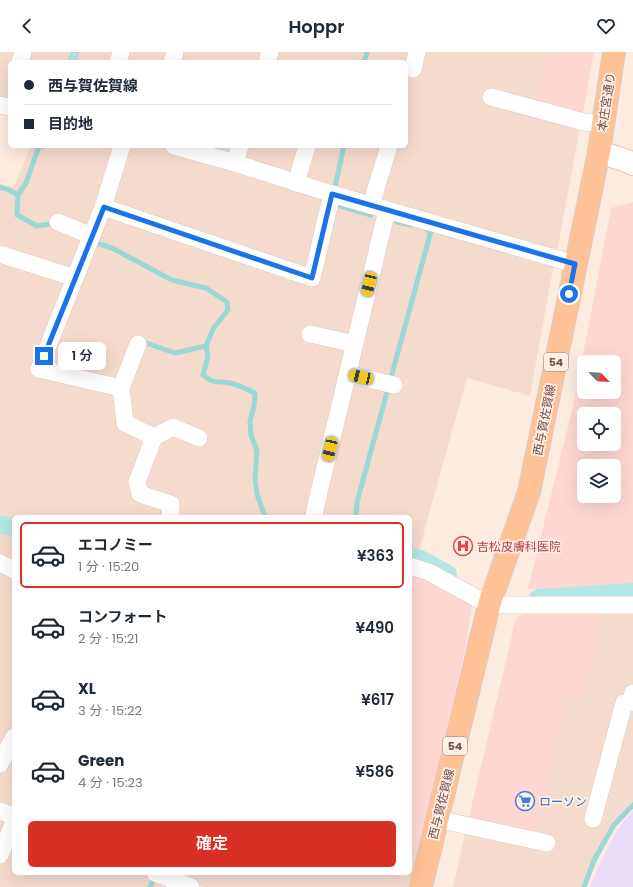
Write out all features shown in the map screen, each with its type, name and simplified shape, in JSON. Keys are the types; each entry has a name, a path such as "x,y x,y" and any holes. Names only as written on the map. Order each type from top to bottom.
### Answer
{"main road":[{"name":"本庄宮通り","path":"599,152 614,52"},
{"name":"西与賀佐賀線","path":"421,887 489,605 529,492 599,152"}],"street":[{"path":"413,69 417,52"},
{"path":"491,97 584,122 603,124"},
{"path":"121,148 104,207 39,369 121,388"},
{"path":"181,148 235,163 332,194 575,264"},
{"path":"235,163 239,148"},
{"path":"296,183 306,148"},
{"path":"371,205 388,148"},
{"path":"599,152 633,164"},
{"path":"104,207 312,278 332,194"},
{"path":"314,515 387,210"},
{"path":"58,222 90,241"},
{"path":"0,254 75,278"},
{"path":"310,334 355,344"},
{"path":"138,344 121,388 125,423 154,437"},
{"path":"348,374 390,384"},
{"path":"170,515 171,504 140,494 137,482 154,437 173,427 199,438"},
{"path":"0,563 12,569"},
{"path":"412,567 429,572 489,605 633,605"},
{"path":"593,819 624,703 630,703 633,693"},
{"path":"0,764 12,741"},
{"path":"0,811 12,815"},
{"path":"438,819 547,843"},
{"path":"0,855 12,827"},
{"path":"160,875 191,887"}],"shaded area":[{"path":"0,52 548,52 530,113 580,128 556,257 191,148 408,148 408,60 8,60 8,106 0,104"},
{"path":"548,52 594,52 580,128 530,114"},
{"path":"30,148 166,148 554,263 530,396 467,378 419,550 412,550 412,515 12,515 12,811 0,807 0,184 14,187"},
{"path":"633,202 633,586 528,589 577,386 577,399 621,399 621,355 583,355 611,208"},
{"path":"412,571 473,599 466,645 419,850 412,848"},
{"path":"604,610 633,611 633,805 613,828 585,887 453,887 468,821 535,839 568,698 583,698"},
{"path":"604,610 583,699 568,698 535,839 468,821 516,618 525,613"},
{"path":"633,811 633,887 590,887 600,863 619,827"},
{"path":"0,817 12,821 12,875 149,875 180,887 0,887"},
{"path":"412,848 419,850 410,887 203,887 173,875 412,875"}],"water":[{"path":"72,52 79,52 76,60 69,60"}],"waterway":[{"path":"365,60 367,52"},
{"path":"39,148 26,183 18,195 17,215 37,226 50,224 55,226"},
{"path":"335,187 344,148"},
{"path":"0,187 18,195"},
{"path":"340,206 371,215"},
{"path":"397,222 411,225"},
{"path":"356,515 357,502 431,231 427,230"},
{"path":"92,242 112,248 172,280 206,288 227,302 228,310 213,329 206,346 208,356 203,375 209,380 226,382 243,387 255,393 254,406 250,421 251,435 257,451 255,478 257,494 264,515"},
{"path":"146,343 175,353 206,346"},
{"path":"0,525 12,527"},
{"path":"412,557 421,559 448,574"},
{"path":"538,598 633,592"},
{"path":"584,887 594,860 614,825 633,805"},
{"path":"150,887 155,876"}],"place":[{"name":"吉松皮膚科医院","path":"463,546"},
{"name":"ローソン","path":"525,801"}],"route":[{"path":"44,356 104,207 312,278 332,194 575,264 569,294"}]}
